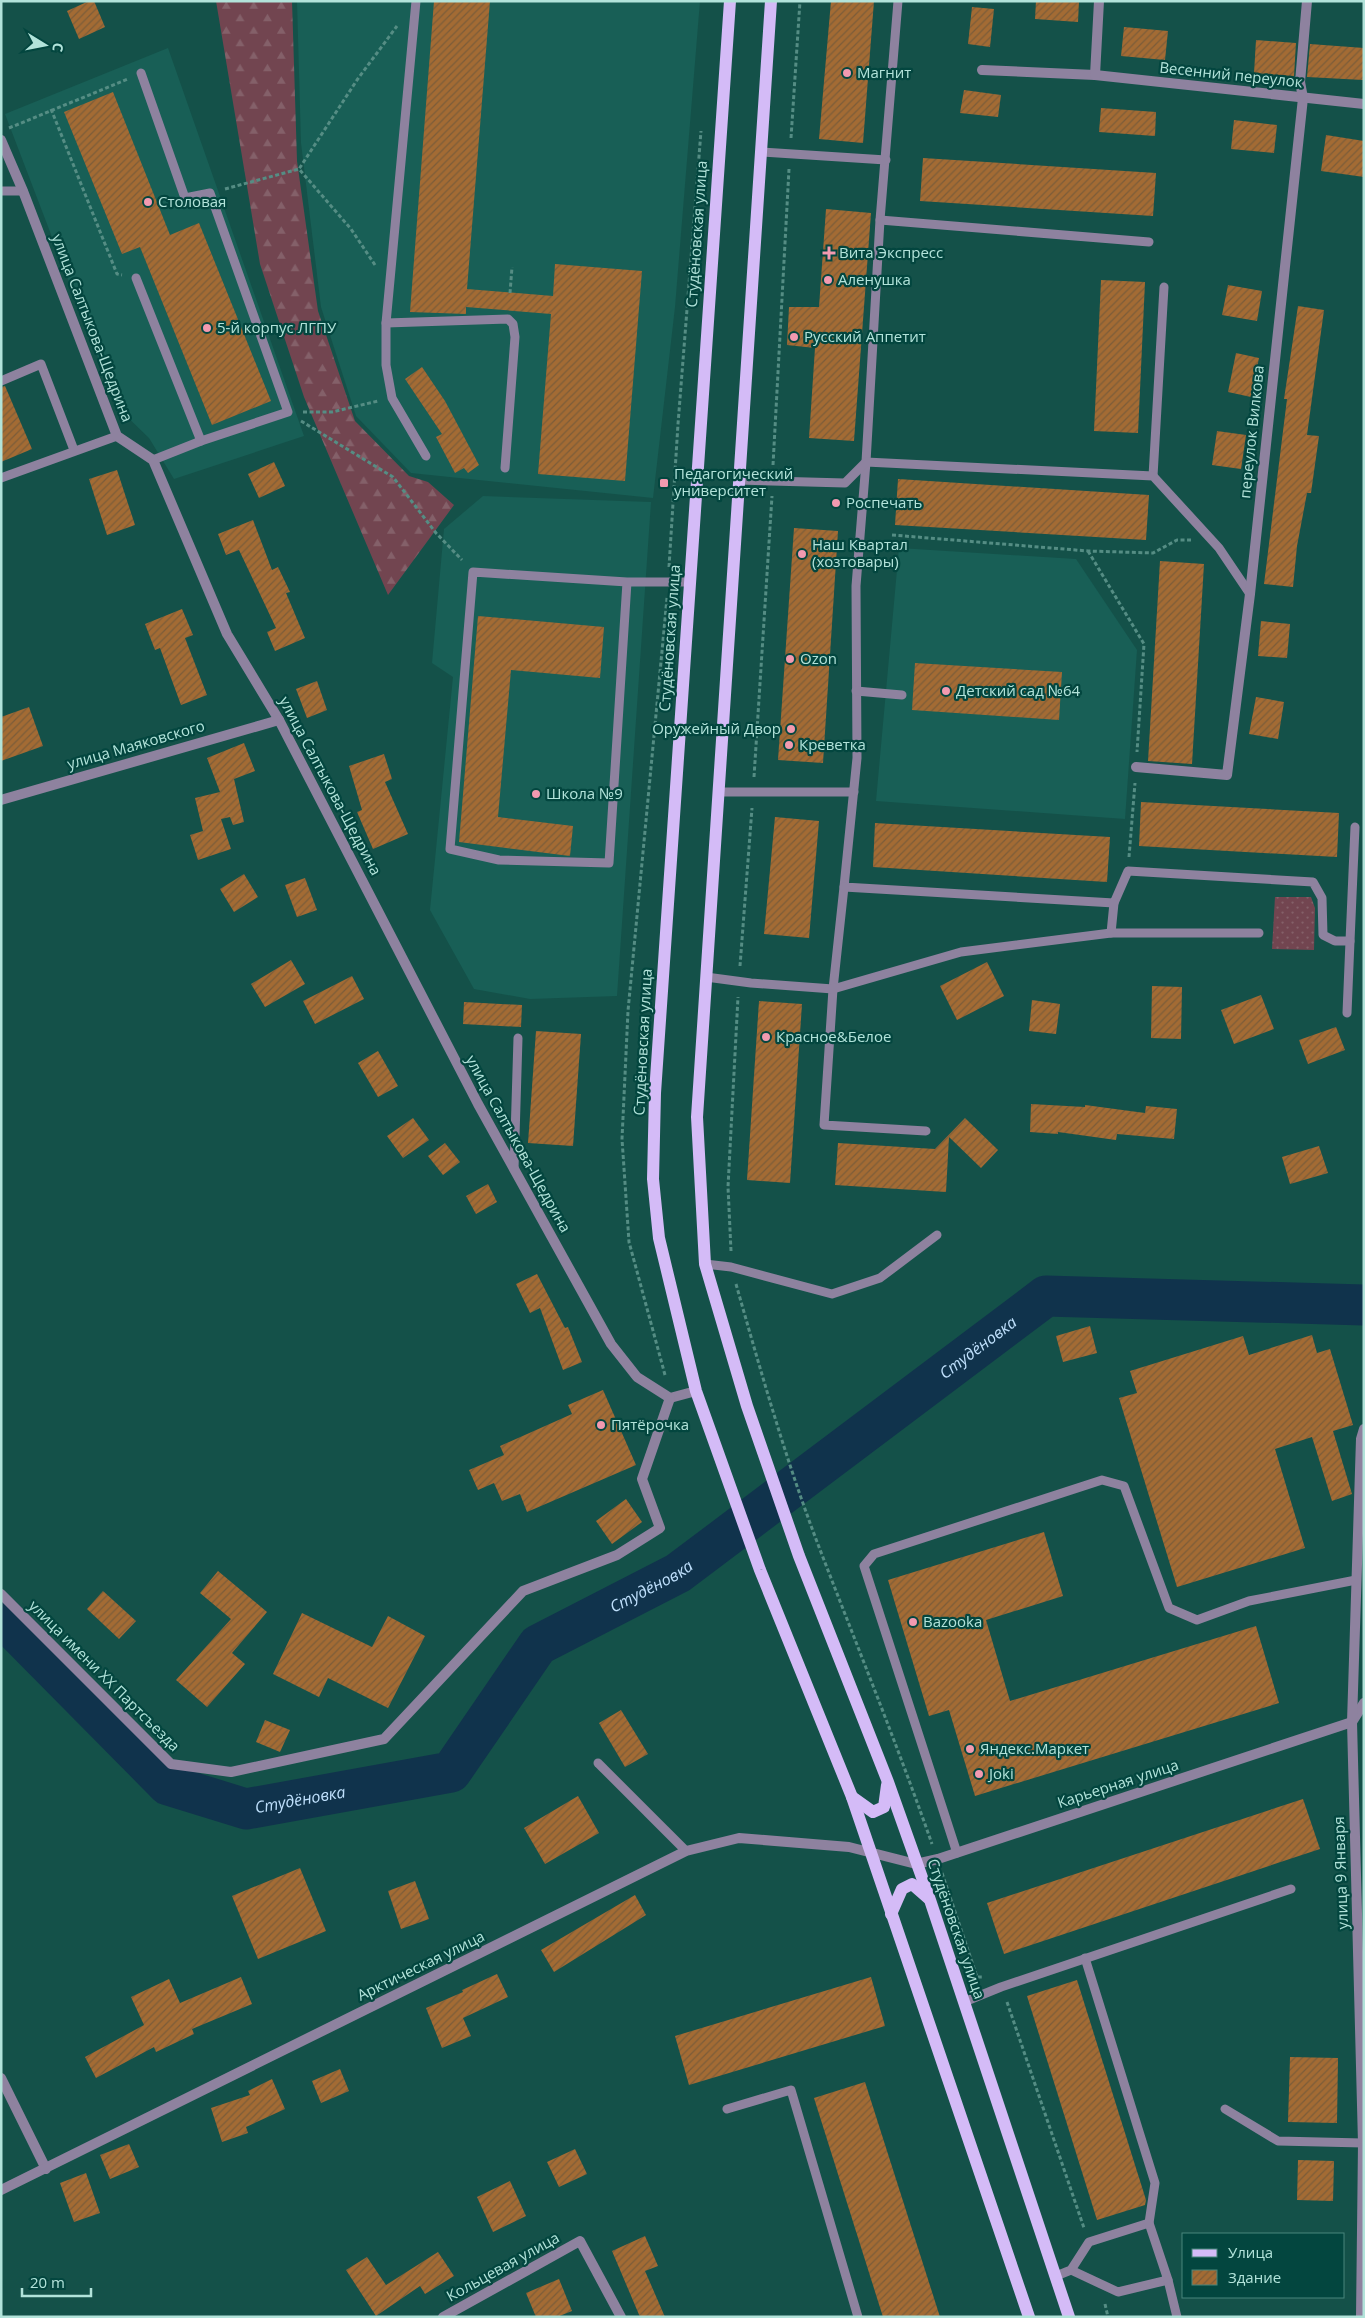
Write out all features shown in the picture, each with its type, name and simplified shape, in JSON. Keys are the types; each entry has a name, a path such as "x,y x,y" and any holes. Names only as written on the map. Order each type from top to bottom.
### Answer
{"main road":[{"name":"Студёновская улица","path":"730,1 655,1093 652,1179 659,1238 696,1390 760,1570 852,1797"},
{"path":"705,1264 697,1117 771,1"},
{"name":"Студёновская улица","path":"705,1264 746,1406 799,1556 888,1782 930,1900 1069,2317"},
{"path":"852,1797 872,1812 884,1807 888,1782"},
{"path":"852,1797 1028,2317"},
{"path":"891,1914 902,1889 912,1884 930,1900"}],"street":[{"path":"1095,75 1099,1"},
{"name":"переулок Вилкова","path":"1136,767 1228,775 1250,594 1303,98 1300,82 1307,1"},
{"name":"Весенний переулок","path":"982,70 1095,75 1364,104"},
{"name":"улица Салтыкова-Щедрина","path":"1,140 23,191 117,436 153,460 227,634 280,720 478,1104 612,1344 637,1377 670,1398"},
{"name":"улица Маяковского","path":"1,800 280,720"},
{"path":"670,1398 696,1390"},
{"name":"улица имени ХХ Партсъезда","path":"1,1594 171,1764 231,1772 384,1738 523,1591 617,1555 660,1528 642,1479 670,1398"},
{"name":"улица 9 Января","path":"1361,2317 1363,2143 1352,1722 1361,1439 1364,1429"},
{"path":"1352,1722 1364,1703"},
{"name":"Карьерная улица","path":"870,1854 916,1864 938,1859 1352,1722"},
{"name":"Арктическая улица","path":"1,2190 46,2170 686,1852 739,1838 849,1847 870,1854"},
{"path":"1,2078 46,2170"},
{"name":"Кольцевая улица","path":"443,2317 580,2241 621,2317"}],"lane":[{"path":"416,1 389,286 386,323 386,365 392,398 426,456"},
{"path":"898,1 880,220 866,462 856,586 857,758 833,989 824,1126 926,1131"},
{"path":"141,73 185,198 210,193 288,412 153,460"},
{"path":"761,152 886,160"},
{"path":"1,191 23,191"},
{"path":"880,220 1149,242"},
{"path":"136,278 202,441"},
{"path":"1153,476 1164,287"},
{"path":"386,323 508,319 513,324 515,337 505,468"},
{"path":"1,380 41,364 74,450"},
{"path":"1,478 117,436"},
{"path":"739,480 845,483 866,462 1153,476 1213,541 1250,594"},
{"path":"627,582 609,863 499,860 450,849 473,572 627,582 690,582"},
{"path":"856,690 902,695"},
{"path":"718,792 854,792"},
{"path":"1347,1013 1355,827"},
{"path":"1111,933 1114,903 1128,871 1313,882 1322,898 1322,935 1335,942 1350,940"},
{"path":"844,886 1114,903"},
{"path":"706,977 739,982 833,989 961,952 1111,933 1259,933"},
{"path":"514,1169 518,1038"},
{"path":"705,1264 731,1267 832,1294 880,1278 937,1235"},
{"path":"956,1853 864,1566 874,1554 1102,1480 1124,1486 1169,1608 1197,1620 1249,1601 1356,1580"},
{"path":"598,1764 686,1852"},
{"path":"964,2002 1001,1986 1291,1889"},
{"path":"1085,1958 1155,2183 1149,2223 1178,2317"},
{"path":"727,2109 792,2090 858,2317"},
{"path":"1225,2109 1278,2141 1363,2143"},
{"path":"1056,2276 1071,2270 1089,2242 1149,2223"},
{"path":"1071,2270 1118,2292 1168,2280"}],"path":[{"path":"800,1 773,480 739,982 728,1187 731,1267 769,1398 819,1548 911,1782 977,1977 998,1976 1089,2242"},
{"path":"210,193 299,170 357,80 398,25"},
{"path":"1,131 141,73"},
{"path":"51,109 117,274 136,278"},
{"path":"670,1398 630,1242 622,1139 628,1011 668,583 678,424 701,129"},
{"path":"299,170 351,228 389,286"},
{"path":"510,293 512,267"},
{"path":"288,412 332,412 392,398"},
{"path":"288,412 393,478 436,533 473,572"},
{"path":"892,535 1088,551 1153,554 1176,540 1213,541"},
{"path":"1088,551 1144,644 1128,871"}],"shaded area":[{"path":"297,1 700,1 675,307 653,498 411,473 356,416 321,307 301,143"},
{"path":"168,48 304,436 174,479 149,438 117,407 5,114"},
{"name":"Школа №9","path":"483,496 651,502 617,996 530,999 474,989 430,910 453,677 432,663 444,529"},
{"path":"899,548 1076,559 1137,650 1125,819 876,801"}],"green space":[{"path":"216,1 292,1 297,161 318,311 355,421 409,476 428,482 454,505 388,595 304,397 260,264"},
{"path":"1275,897 1311,897 1315,908 1314,950 1272,949"}],"building":[{"path":"89,1 94,1 105,27 79,39 67,11"},
{"path":"434,1 490,1 467,289 553,296 555,264 642,271 625,481 538,474 551,314 466,307 466,314 410,312"},
{"name":"Магнит","path":"831,1 874,1 863,143 819,139"},
{"path":"1036,1 1079,1 1078,22 1035,19"},
{"path":"972,7 994,9 990,47 968,44"},
{"path":"1124,27 1168,31 1165,60 1121,56"},
{"path":"1256,40 1296,43 1294,76 1254,73"},
{"path":"1310,44 1364,48 1363,80 1307,77"},
{"path":"964,90 1001,95 998,117 960,113"},
{"name":"5-й корпус ЛГПУ","path":"113,92 170,235 199,223 271,401 212,425 140,247 122,254 64,112"},
{"path":"1101,108 1156,112 1155,136 1099,132"},
{"path":"1234,120 1277,125 1274,153 1231,149"},
{"path":"1326,135 1364,141 1364,177 1321,171"},
{"path":"923,158 1156,173 1153,216 920,201"},
{"path":"826,209 871,213 854,441 809,438 815,348 787,345 789,307 819,307"},
{"path":"1101,280 1145,282 1138,433 1094,431"},
{"path":"1228,285 1262,291 1257,321 1222,315"},
{"path":"1298,306 1324,310 1307,435 1319,436 1311,493 1307,493 1297,546 1293,587 1264,584 1287,399 1284,399"},
{"path":"1236,353 1259,358 1251,397 1228,392"},
{"path":"422,367 445,401 479,465 468,473 464,468 455,473 436,437 442,434 405,379"},
{"path":"5,386 32,449 1,462 1,387"},
{"path":"1217,431 1246,435 1241,469 1212,465"},
{"path":"274,462 285,486 259,498 248,474"},
{"path":"117,470 135,525 107,535 89,479"},
{"path":"898,479 1149,495 1146,540 895,525"},
{"path":"253,520 272,570 278,567 290,592 286,593 305,638 275,651 267,632 276,628 239,550 226,555 218,534"},
{"path":"794,528 838,531 823,763 778,760"},
{"path":"1160,561 1204,564 1192,764 1148,761"},
{"path":"182,609 193,635 185,638 207,695 181,705 160,648 155,650 145,624"},
{"path":"478,616 604,627 600,678 511,670 498,817 573,826 570,856 459,842"},
{"path":"1261,621 1290,624 1287,658 1258,656"},
{"path":"915,663 1062,672 1059,720 912,710"},
{"path":"317,681 327,710 307,718 296,689"},
{"path":"1256,697 1284,702 1278,739 1249,734"},
{"path":"29,707 43,746 1,761 1,717"},
{"path":"244,743 255,771 234,779 244,822 233,825 230,817 221,819 231,849 198,860 190,835 203,831 195,798 220,792 207,758"},
{"path":"384,754 392,779 385,782 408,834 373,849 357,812 362,810 349,766"},
{"path":"1141,802 1339,813 1337,857 1139,846"},
{"path":"775,817 819,821 809,938 764,934"},
{"path":"875,823 1110,837 1107,882 873,867"},
{"path":"244,874 258,897 234,912 220,889"},
{"path":"305,878 317,910 297,917 285,885"},
{"path":"291,960 305,984 265,1007 251,984"},
{"path":"987,962 1004,996 957,1020 940,986"},
{"path":"352,976 364,999 315,1024 303,1001"},
{"path":"1152,986 1182,987 1181,1039 1151,1038"},
{"path":"1261,995 1274,1029 1234,1044 1221,1010"},
{"path":"1032,1000 1060,1004 1056,1034 1029,1031"},
{"path":"759,1001 802,1004 790,1183 747,1180"},
{"path":"464,1002 522,1005 521,1027 463,1024"},
{"path":"1336,1027 1345,1050 1308,1064 1299,1040"},
{"path":"536,1031 581,1034 573,1146 528,1143"},
{"path":"378,1051 398,1086 378,1097 358,1063"},
{"path":"1031,1104 1085,1107 1085,1105 1145,1113 1146,1106 1177,1109 1174,1139 1117,1134 1116,1140 1058,1132 1058,1134 1030,1132"},
{"path":"413,1118 429,1140 403,1158 387,1136"},
{"path":"965,1118 998,1150 981,1168 949,1137 946,1192 835,1185 838,1143 935,1149"},
{"path":"445,1143 460,1162 443,1175 428,1156"},
{"path":"1319,1146 1328,1173 1290,1184 1282,1157"},
{"path":"488,1184 497,1202 476,1214 466,1196"},
{"path":"537,1274 565,1328 568,1327 582,1362 563,1370 540,1308 530,1313 516,1284"},
{"path":"1090,1326 1097,1353 1063,1362 1056,1336"},
{"path":"1312,1335 1317,1353 1330,1349 1353,1425 1333,1431 1352,1494 1332,1501 1312,1437 1275,1449 1305,1548 1177,1587 1119,1398 1137,1393 1130,1371 1243,1336 1249,1355"},
{"path":"603,1390 636,1465 527,1512 520,1494 502,1501 494,1483 478,1490 469,1470 504,1455 500,1446 572,1414 568,1405"},
{"path":"626,1499 642,1522 612,1544 596,1521"},
{"path":"1044,1532 1063,1596 986,1620 1010,1701 1256,1626 1279,1703 975,1796 949,1710 929,1716 888,1580"},
{"path":"218,1571 267,1612 232,1653 245,1664 207,1707 176,1680 231,1619 200,1593"},
{"path":"103,1591 136,1621 119,1639 87,1609"},
{"path":"302,1613 372,1647 388,1616 425,1636 388,1708 328,1678 319,1697 273,1674"},
{"path":"621,1710 648,1754 625,1767 599,1723"},
{"path":"265,1720 290,1730 280,1752 256,1742"},
{"path":"578,1796 599,1833 545,1864 524,1828"},
{"path":"1303,1799 1320,1849 1004,1954 987,1903"},
{"path":"300,1868 326,1931 258,1959 232,1896"},
{"path":"415,1881 429,1919 401,1929 388,1891"},
{"path":"635,1895 646,1915 554,1972 541,1950"},
{"path":"497,1974 508,1997 463,2018 471,2036 442,2048 426,2008 463,1992 462,1990"},
{"path":"241,1977 252,2004 192,2029 194,2034 156,2052 154,2047 96,2078 85,2057 144,2025 131,1997 169,1979 180,2003"},
{"path":"871,1977 885,2026 689,2085 675,2036"},
{"path":"1077,1980 1146,2200 1145,2205 1097,2220 1027,1996"},
{"path":"1290,2057 1338,2058 1337,2123 1288,2122"},
{"path":"340,2069 349,2091 321,2103 312,2081"},
{"path":"272,2079 285,2109 246,2127 248,2133 222,2142 211,2108 250,2095 248,2091"},
{"path":"865,2082 940,2317 883,2317 814,2098"},
{"path":"129,2144 139,2167 110,2179 100,2155"},
{"path":"575,2149 587,2174 559,2187 547,2162"},
{"path":"1298,2160 1334,2161 1333,2201 1297,2200"},
{"path":"86,2173 100,2213 74,2222 60,2183"},
{"path":"510,2181 526,2216 493,2232 477,2197"},
{"path":"645,2236 658,2266 645,2271 665,2317 640,2317 612,2251"},
{"path":"438,2252 454,2276 425,2294 420,2286 376,2316 346,2270 367,2257 386,2285"},
{"path":"559,2279 572,2311 557,2317 536,2317 526,2293"}],"waterway":[{"name":"Студёновка","path":"1,1616 168,1785 246,1809 451,1772 538,1645 678,1573 1046,1296 1364,1305"}],"place":[{"name":"Магнит","path":"847,73"},
{"name":"Столовая","path":"148,202"},
{"name":"Вита Экспресс","path":"829,253"},
{"name":"Аленушка","path":"828,280"},
{"name":"5-й корпус ЛГПУ","path":"207,328"},
{"name":"Русский Аппетит","path":"794,337"},
{"name":"Педагогический университет","path":"664,483"},
{"name":"Роспечать","path":"836,503"},
{"name":"Наш Квартал (хозтовары)","path":"802,554"},
{"name":"Ozon","path":"790,659"},
{"name":"Детский сад №64","path":"946,691"},
{"name":"Оружейный Двор","path":"791,729"},
{"name":"Креветка","path":"789,745"},
{"name":"Школа №9","path":"536,794"},
{"name":"Красное&Белое","path":"766,1037"},
{"name":"Пятёрочка","path":"601,1425"},
{"name":"Bazooka","path":"913,1622"},
{"name":"Яндекс.Маркет","path":"970,1749"},
{"name":"Joki","path":"979,1774"}]}
